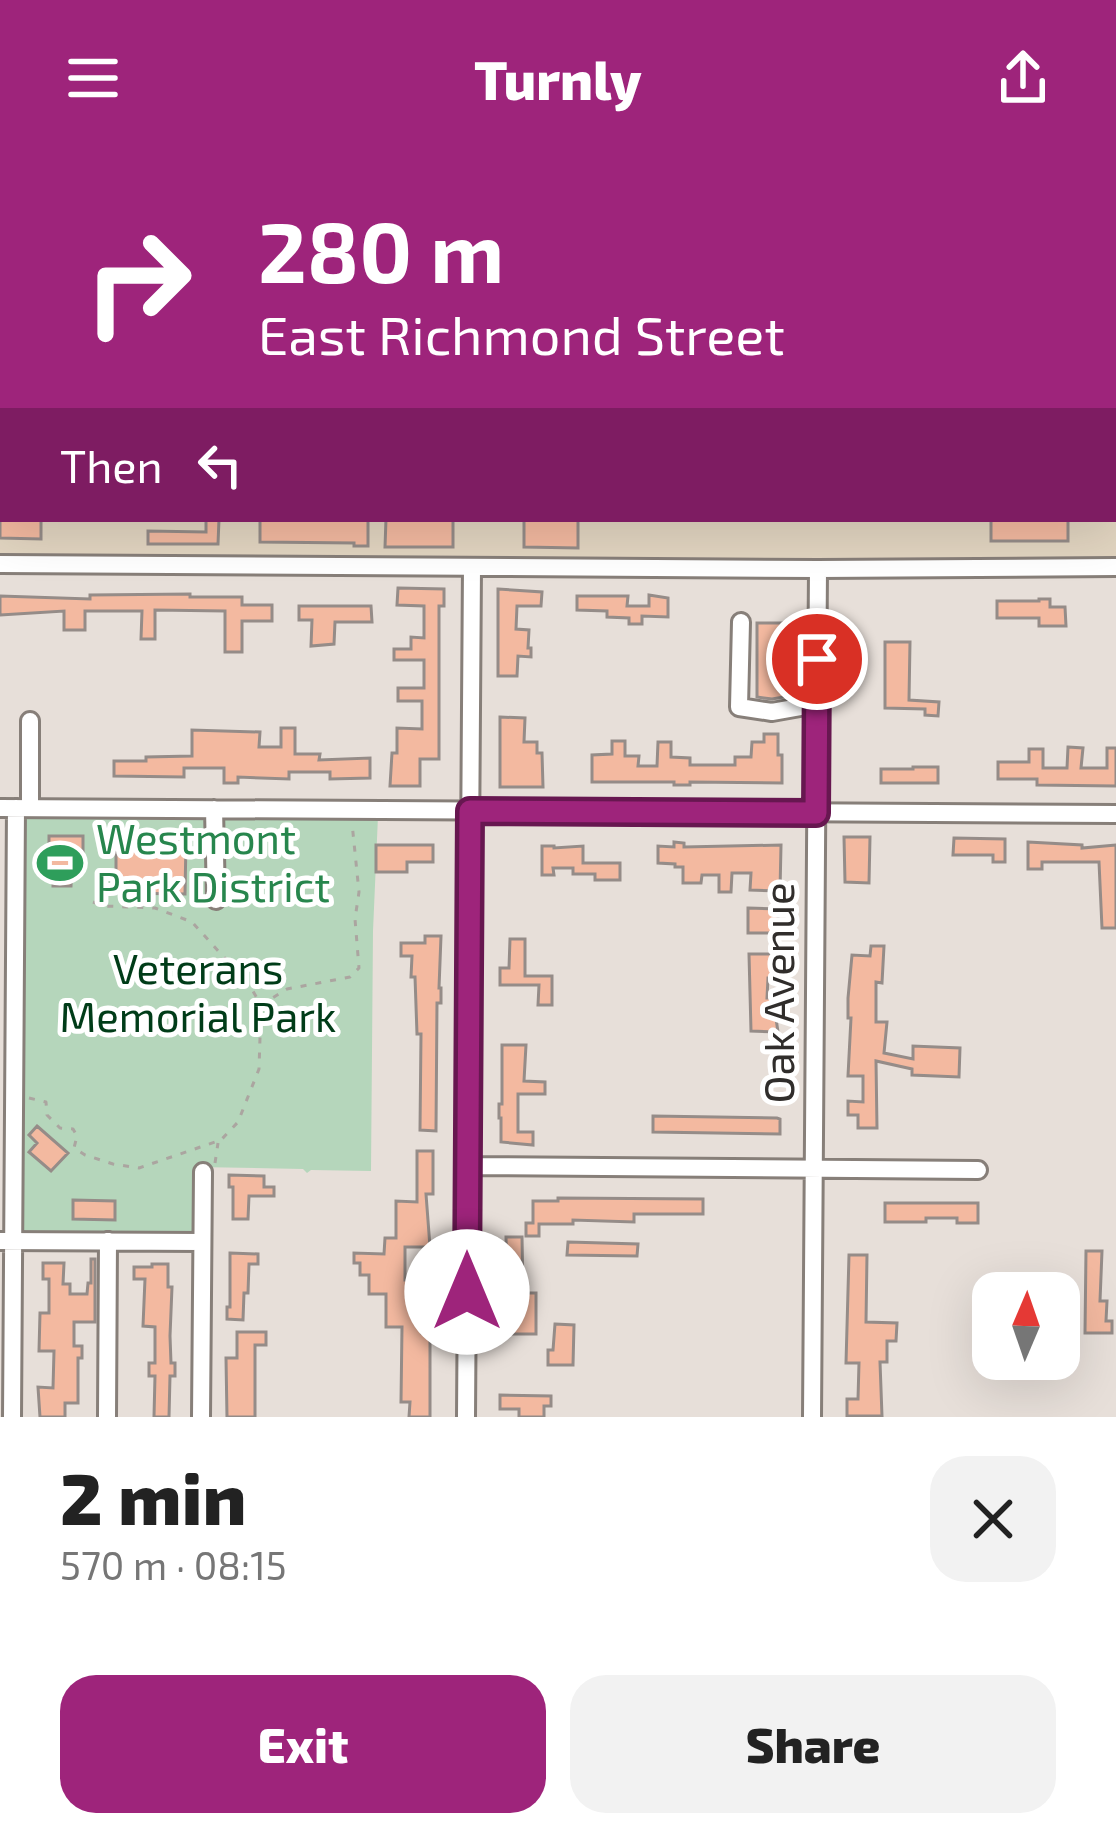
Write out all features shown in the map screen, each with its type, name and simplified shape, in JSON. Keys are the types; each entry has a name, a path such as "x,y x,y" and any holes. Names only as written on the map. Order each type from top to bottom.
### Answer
{"street":[{"path":"0,564 1116,567"},
{"path":"466,1417 472,567"},
{"name":"Oak Avenue","path":"812,1417 818,568"},
{"path":"740,622 739,706 772,712 817,704"},
{"path":"12,1417 7,1241 16,808 29,721"},
{"path":"16,808 1116,814"},
{"path":"214,809 216,900"},
{"path":"468,1166 979,1170"},
{"path":"201,1417 202,1172"},
{"path":"7,1241 202,1242"},
{"path":"107,1417 108,1241"}],"path":[{"path":"261,1005 287,989 350,977 359,968 352,815"},
{"path":"29,1098 46,1102 47,1115 60,1128 73,1129 77,1136 74,1148 85,1155 139,1168 219,1141 238,1122 255,1081 261,1057 261,1005 250,986 192,922 155,908 93,902"},
{"path":"202,1172 214,1165 219,1141"}],"shaded area":[{"path":"0,522 1116,522 1116,560 0,561"}],"green space":[{"name":"Veterans Memorial Park","path":"24,813 378,816 371,1171 196,1167 195,1232 24,1231"}],"building":[{"path":"0,522 41,522 41,539 0,538"},
{"path":"206,522 219,522 218,544 148,544 148,531 206,532"},
{"path":"260,522 368,522 368,546 260,542"},
{"path":"386,522 453,522 453,547 385,547"},
{"path":"524,522 578,522 578,548 524,547"},
{"path":"991,522 1068,522 1068,541 991,541"},
{"path":"398,588 444,589 444,606 439,606 439,759 420,759 420,786 390,786 397,728 422,729 422,701 398,701 398,688 424,688 424,660 394,660 394,649 411,649 411,637 424,638 424,606 397,605"},
{"path":"498,589 542,592 541,606 517,606 516,629 529,630 531,657 518,656 517,676 498,676"},
{"path":"90,595 242,597 242,605 272,605 272,621 242,621 242,652 225,652 225,611 155,610 155,639 141,639 142,611 85,611 85,630 64,630 64,611 0,615 0,596 90,599"},
{"path":"649,595 668,598 668,617 642,616 642,624 629,624 629,618 607,617 607,611 577,610 577,596 628,596 627,606 649,606"},
{"path":"1050,599 1050,607 1065,607 1066,626 1039,626 1039,618 997,618 997,601"},
{"path":"299,606 371,606 372,622 335,622 334,644 311,646 312,620 299,620"},
{"path":"757,623 790,623 790,696 757,697"},
{"path":"885,642 910,642 909,700 939,702 938,716 925,715 925,709 885,708"},
{"path":"500,717 525,718 524,742 537,742 537,753 542,753 543,787 500,787"},
{"path":"281,728 295,728 295,754 320,754 319,760 370,758 370,778 330,779 330,772 289,772 289,779 238,777 238,783 224,783 224,768 184,768 184,777 114,776 114,761 192,756 192,730 260,732 259,747 281,747"},
{"path":"764,734 778,734 782,783 592,782 592,755 612,754 612,741 625,741 625,756 639,756 638,766 657,766 658,742 671,742 671,757 690,758 690,765 735,765 735,757 751,757 752,742 764,742"},
{"path":"1068,747 1083,748 1081,768 1107,768 1107,748 1116,748 1116,786 1037,785 1037,779 998,779 998,762 1029,762 1029,749 1043,749 1043,768 1067,768"},
{"path":"938,767 938,783 881,783 881,769"},
{"name":"Westmont Park District","path":"49,836 83,836 83,859 72,859 71,886 53,886"},
{"path":"844,837 870,837 869,883 845,882"},
{"path":"954,838 1005,839 1005,862 993,862 993,855 953,855"},
{"path":"116,840 186,841 185,894 116,893"},
{"path":"674,842 684,847 781,845 780,891 750,890 751,873 732,873 731,892 719,892 719,875 702,875 701,883 683,883 683,867 658,863 658,846 674,847"},
{"path":"1028,842 1082,848 1116,845 1116,928 1102,928 1099,862 1042,862 1042,869 1028,869"},
{"path":"376,845 433,845 433,862 407,862 407,872 376,872"},
{"path":"542,846 583,846 583,863 620,863 620,880 595,880 595,874 573,874 573,868 553,868 554,875 542,875"},
{"path":"748,908 778,909 778,933 748,933"},
{"path":"425,936 441,936 436,1131 420,1130 421,1034 417,1034 415,977 411,977 412,956 401,956 401,943 425,943"},
{"path":"510,939 525,939 525,976 552,976 552,1005 538,1005 539,985 500,985 500,968 509,968"},
{"path":"871,946 884,946 882,983 876,982 876,1022 887,1022 884,1053 913,1059 913,1046 960,1048 959,1077 912,1075 912,1069 876,1061 877,1128 858,1128 858,1115 848,1115 848,1101 863,1102 863,1076 848,1076 848,998 852,955 870,956"},
{"path":"749,954 778,954 778,978 768,978 767,998 773,998 778,1032 751,1031"},
{"path":"502,1045 526,1045 524,1081 545,1082 545,1094 518,1094 518,1132 533,1132 533,1145 501,1142"},
{"path":"653,1116 777,1118 780,1134 653,1132"},
{"path":"37,1126 68,1153 51,1171 29,1152 37,1143 29,1135"},
{"path":"417,1151 433,1151 433,1194 426,1194 430,1247 405,1247 405,1280 421,1280 414,1316 423,1316 422,1333 430,1333 430,1417 409,1417 410,1402 401,1402 402,1327 386,1327 386,1294 369,1294 369,1275 360,1275 360,1263 354,1263 354,1253 384,1254 385,1238 396,1238 396,1201 417,1202"},
{"path":"229,1175 264,1176 264,1187 274,1187 274,1196 249,1196 248,1219 233,1219"},
{"path":"703,1199 703,1214 634,1214 634,1222 539,1224 539,1236 526,1236 526,1223 533,1223 533,1201"},
{"path":"73,1200 115,1201 115,1220 73,1219"},
{"path":"885,1203 978,1203 978,1223 957,1223 957,1218 885,1222"},
{"path":"506,1237 522,1237 523,1293 536,1293 536,1334 508,1334"},
{"path":"568,1242 638,1244 637,1256 567,1255"},
{"path":"1086,1251 1102,1251 1100,1301 1107,1301 1106,1321 1112,1321 1112,1333 1085,1333"},
{"path":"230,1253 258,1254 258,1264 249,1264 243,1320 227,1319"},
{"path":"849,1255 867,1255 866,1322 897,1323 896,1341 887,1341 887,1362 880,1362 882,1416 847,1416 847,1399 858,1399 859,1363 846,1363"},
{"path":"91,1259 95,1259 95,1322 74,1322 74,1346 82,1346 78,1403 65,1403 65,1417 40,1417 38,1387 53,1388 54,1351 39,1351 40,1313 49,1313 49,1279 43,1279 43,1263 64,1263 63,1284 70,1284 70,1294 87,1294"},
{"path":"168,1264 168,1287 172,1287 170,1336 175,1376 170,1376 169,1417 154,1417 155,1376 149,1376 149,1363 155,1363 155,1327 143,1326 145,1279 134,1279 134,1267"},
{"path":"555,1324 574,1325 573,1365 548,1365"},
{"path":"237,1332 266,1332 266,1345 255,1345 255,1417 227,1417 226,1358 237,1358"},
{"path":"500,1395 551,1396 551,1406 544,1406 544,1417 519,1417 519,1409 500,1409"}],"place":[{"name":"Westmont Park District","path":"60,863"}],"route":[{"path":"467,1292 470,811 816,813 817,659"}]}
